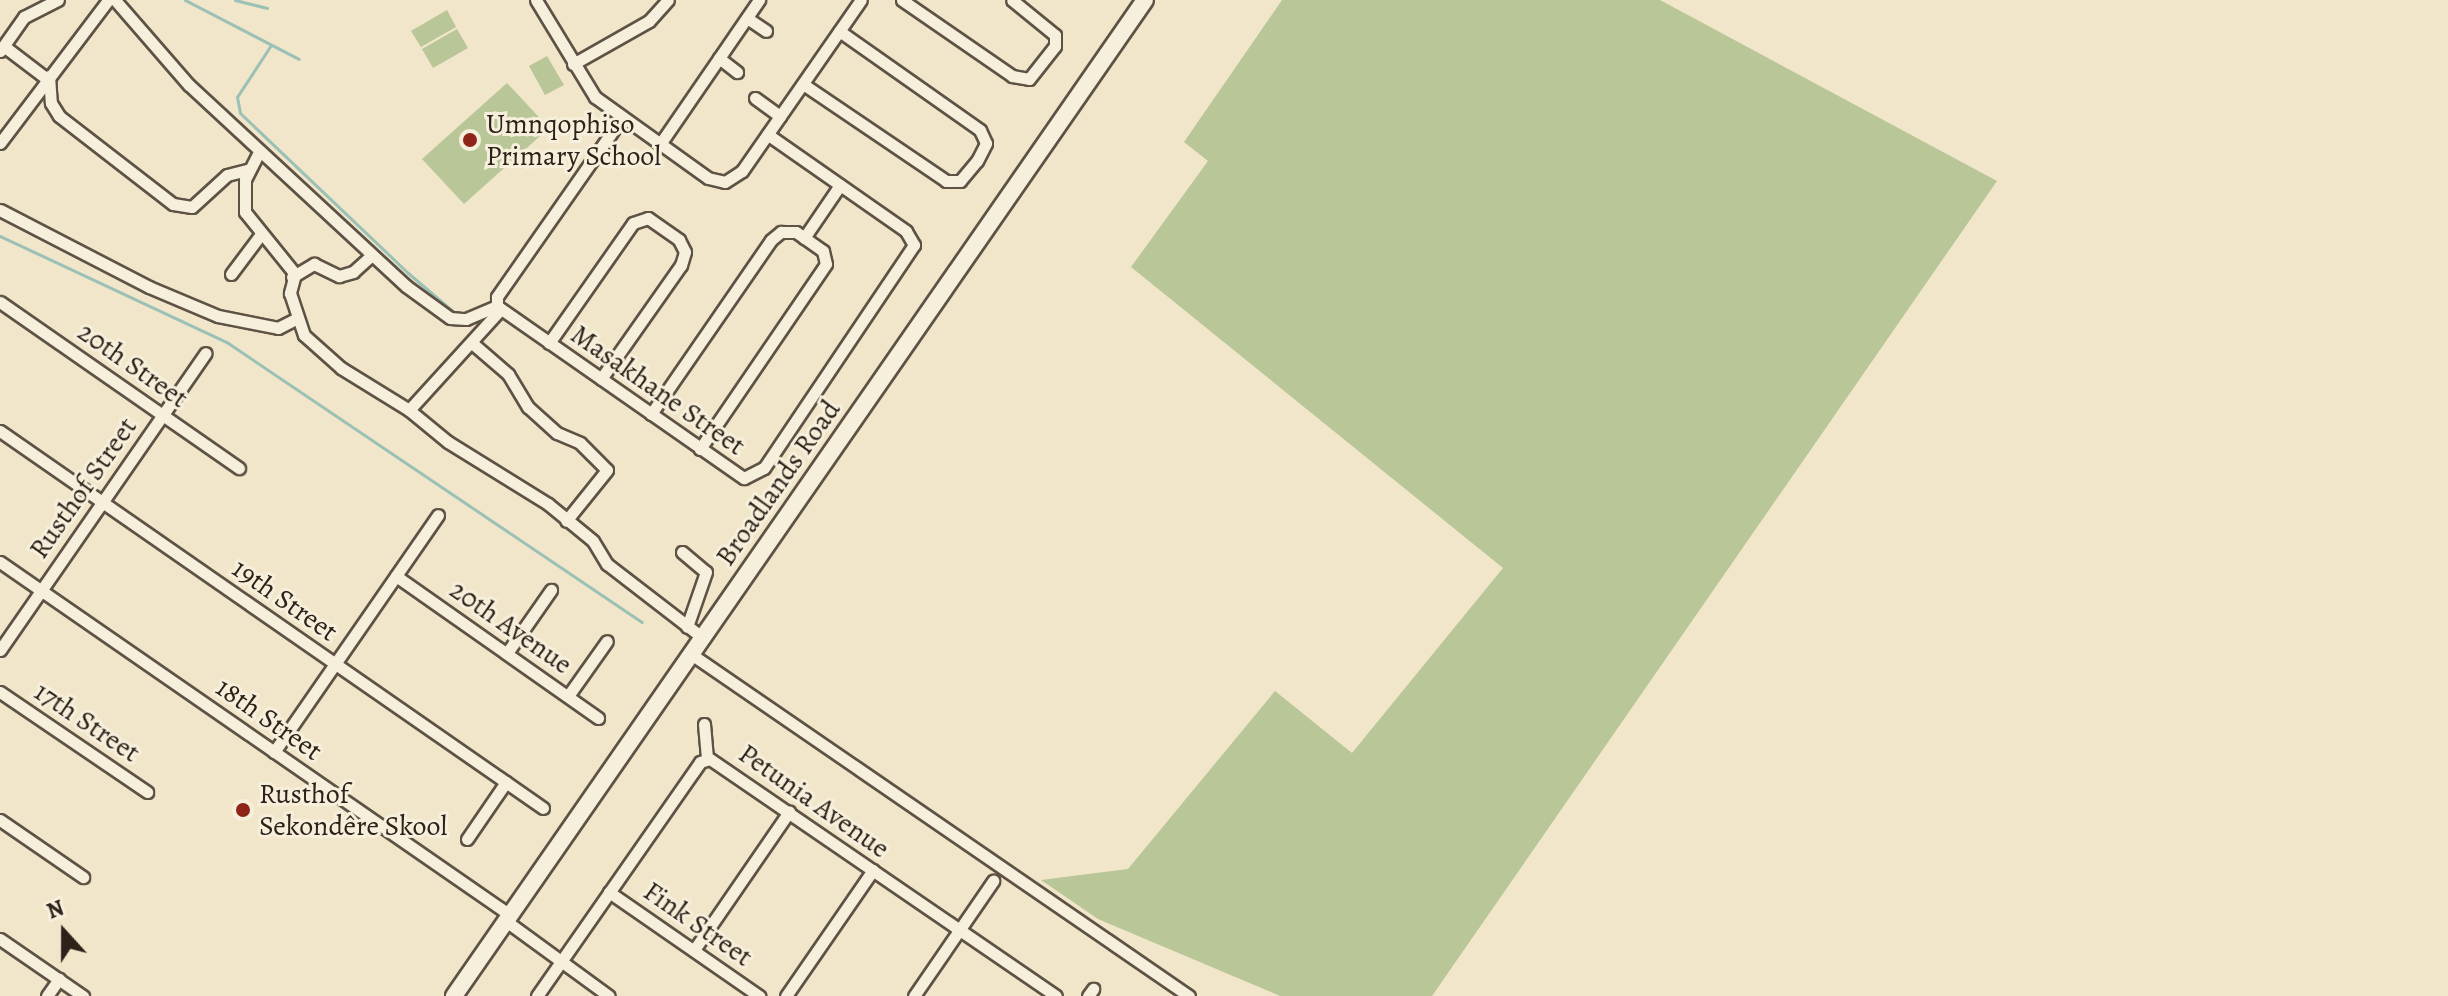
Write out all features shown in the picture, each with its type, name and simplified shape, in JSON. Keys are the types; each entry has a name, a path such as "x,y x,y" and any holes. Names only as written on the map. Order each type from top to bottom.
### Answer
{"main road":[{"name":"Broadlands Road","path":"454,996 1145,0"}],"street":[{"path":"48,77 2,49 24,17 58,0"},
{"path":"0,142 108,0"},
{"path":"115,0 167,62 259,152 372,255 450,318 466,319 498,308"},
{"path":"536,0 595,97 621,119 708,178 725,182 742,171 861,0"},
{"path":"573,64 649,21 668,0"},
{"path":"660,144 759,0"},
{"path":"902,0 1012,76 1029,79 1055,46 1055,35 1012,0"},
{"path":"747,18 766,31"},
{"path":"803,84 946,181 960,181 977,161 986,143 980,130 839,31"},
{"path":"719,58 737,72"},
{"path":"48,77 51,103 59,116 173,204 192,207 227,175 247,170"},
{"path":"755,98 780,116"},
{"path":"409,410 472,343 498,308 497,297 621,119"},
{"name":"Masakhane Street","path":"498,308 744,478 759,474 911,255 913,240 906,231 767,134"},
{"path":"259,152 247,170 245,212 292,276 290,293 296,319 304,335 341,368 409,410 593,541 607,564 703,638"},
{"path":"804,238 840,185"},
{"path":"0,210 149,287 218,316 278,328 296,319"},
{"path":"549,343 633,223 648,218 679,240 685,252 681,265 601,379"},
{"path":"651,414 771,240 788,230 823,251 823,272 700,449"},
{"path":"231,274 261,234"},
{"path":"292,276 314,264 339,276 353,272 372,255"},
{"name":"20th Street","path":"0,302 239,468"},
{"path":"472,343 508,374 528,407 557,433 580,443 607,470 566,521"},
{"name":"Rusthof Street","path":"0,650 206,353"},
{"name":"19th Street","path":"0,431 543,808"},
{"path":"274,752 438,515"},
{"path":"682,552 706,572 687,627"},
{"name":"18th Street","path":"0,562 508,918 560,962 609,996"},
{"name":"20th Avenue","path":"396,576 598,718"},
{"path":"507,653 551,590"},
{"path":"568,696 607,641"},
{"path":"691,654 1189,996"},
{"name":"17th Street","path":"0,692 147,792"},
{"path":"704,724 707,759"},
{"name":"Petunia Avenue","path":"537,996 707,759 789,812 1048,994"},
{"path":"467,839 506,782"},
{"path":"694,950 789,812"},
{"path":"0,820 83,877"},
{"path":"786,996 873,870"},
{"path":"914,996 993,881"},
{"name":"Fink Street","path":"609,892 759,996"},
{"path":"0,939 83,996"},
{"path":"47,996 59,979"}],"green space":[{"path":"1282,0 1660,0 1997,181 1432,996 1280,996 1098,919 1041,880 1128,869 1275,691 1352,753 1503,568 1131,267 1208,161 1184,142"},
{"path":"447,10 456,27 421,47 411,31"},
{"path":"457,29 468,48 433,68 422,49"},
{"path":"547,56 564,85 545,95 529,66"},
{"path":"507,83 549,128 464,204 422,159"}],"waterway":[{"path":"185,0 299,59"},
{"path":"235,0 267,8"},
{"path":"271,45 237,97 240,113 408,273 455,313 466,313"},
{"path":"0,236 228,343 642,622"}],"place":[{"name":"Umnqophiso Primary School","path":"470,140"},
{"name":"Rusthof Sekondêre Skool","path":"243,810"}]}
